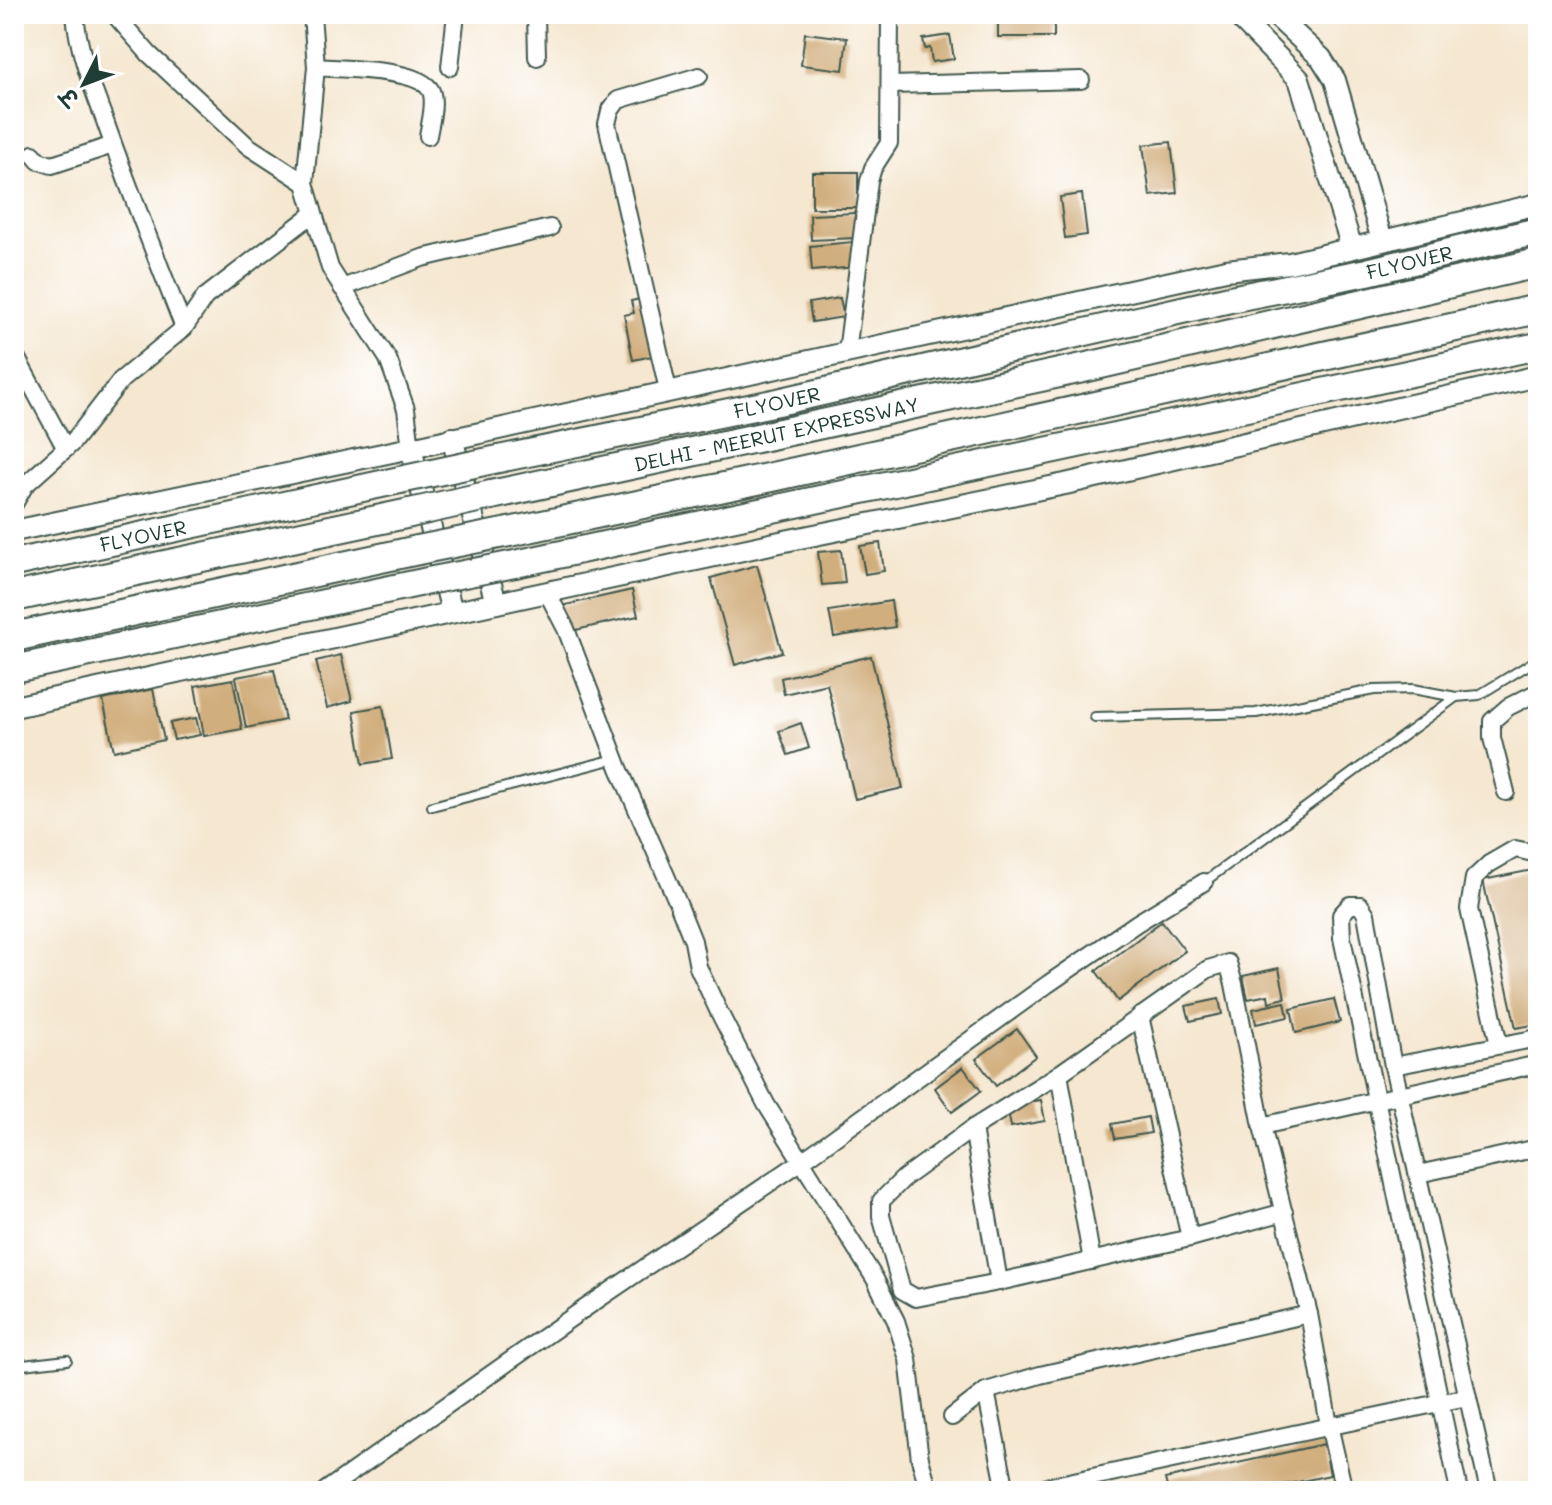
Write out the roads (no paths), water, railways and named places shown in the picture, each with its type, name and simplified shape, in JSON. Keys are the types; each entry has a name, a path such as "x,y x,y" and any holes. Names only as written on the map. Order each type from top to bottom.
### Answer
{"highway":[{"name":"FLYOVER","path":"14,563 778,402 1538,231"},
{"name":"DELHI - MEERUT EXPRESSWAY","path":"14,597 1092,366 1538,263"},
{"name":"DELHI - MEERUT EXPRESSWAY","path":"14,637 757,480 1538,309"},
{"path":"14,669 1538,346"}],"street":[{"path":"75,14 76,34 83,59 184,328"},
{"path":"114,14 149,54 248,146 305,183"},
{"path":"312,14 316,67 305,183 330,268 388,359 406,409 411,448 452,612"},
{"path":"450,67 456,14"},
{"path":"536,14 537,57"},
{"path":"847,352 869,181 873,168 889,143 890,14"},
{"path":"1236,14 1299,79 1352,248"},
{"path":"1274,14 1321,58 1335,80 1382,240"},
{"path":"316,67 407,75 425,85 431,92 432,105 428,136"},
{"path":"668,390 607,124 610,111 618,100 699,76"},
{"path":"890,85 1081,80"},
{"path":"33,154 39,161 52,165 113,145"},
{"path":"15,526 411,448 1226,270 1290,263 1538,204"},
{"path":"14,504 25,485 66,449 121,380 184,328 205,297 313,214"},
{"path":"342,288 422,258 550,228"},
{"path":"14,353 66,449"},
{"path":"14,707 1065,484 1538,376"},
{"path":"452,438 496,603"},
{"path":"547,592 566,629 615,759 677,901 708,989 766,1104 875,1279 896,1321 908,1359 920,1459 929,1491"},
{"path":"1506,792 1492,738 1492,721 1508,707 1538,692"},
{"path":"1499,1045 1469,909 1474,878 1489,864 1515,849 1538,854"},
{"path":"325,1491 578,1313 802,1161 1048,984 1204,882"},
{"path":"1459,1491 1342,938 1341,915 1350,905 1360,905 1366,914 1393,1066 1489,1491"},
{"path":"1284,1212 1092,1261 916,1298 907,1295 898,1281 881,1216 881,1201 887,1192 973,1128 1059,1074 1208,969 1228,963 1262,1126 1284,1212 1309,1314 1344,1491"},
{"path":"1140,1016 1190,1238"},
{"path":"1393,1066 1538,1038"},
{"path":"1262,1126 1538,1064"},
{"path":"1059,1074 1092,1261"},
{"path":"973,1128 999,1282"},
{"path":"1418,1174 1538,1148"},
{"path":"952,1417 986,1391 1040,1375 1309,1314"},
{"path":"986,1391 1006,1491"},
{"path":"1027,1491 1467,1397"}],"lane":[{"path":"1095,717 1256,713 1374,690 1413,689 1456,697 1479,695 1538,659"},
{"path":"1204,882 1456,697"},
{"path":"432,806 615,759"},
{"path":"14,1366 67,1360"}]}
